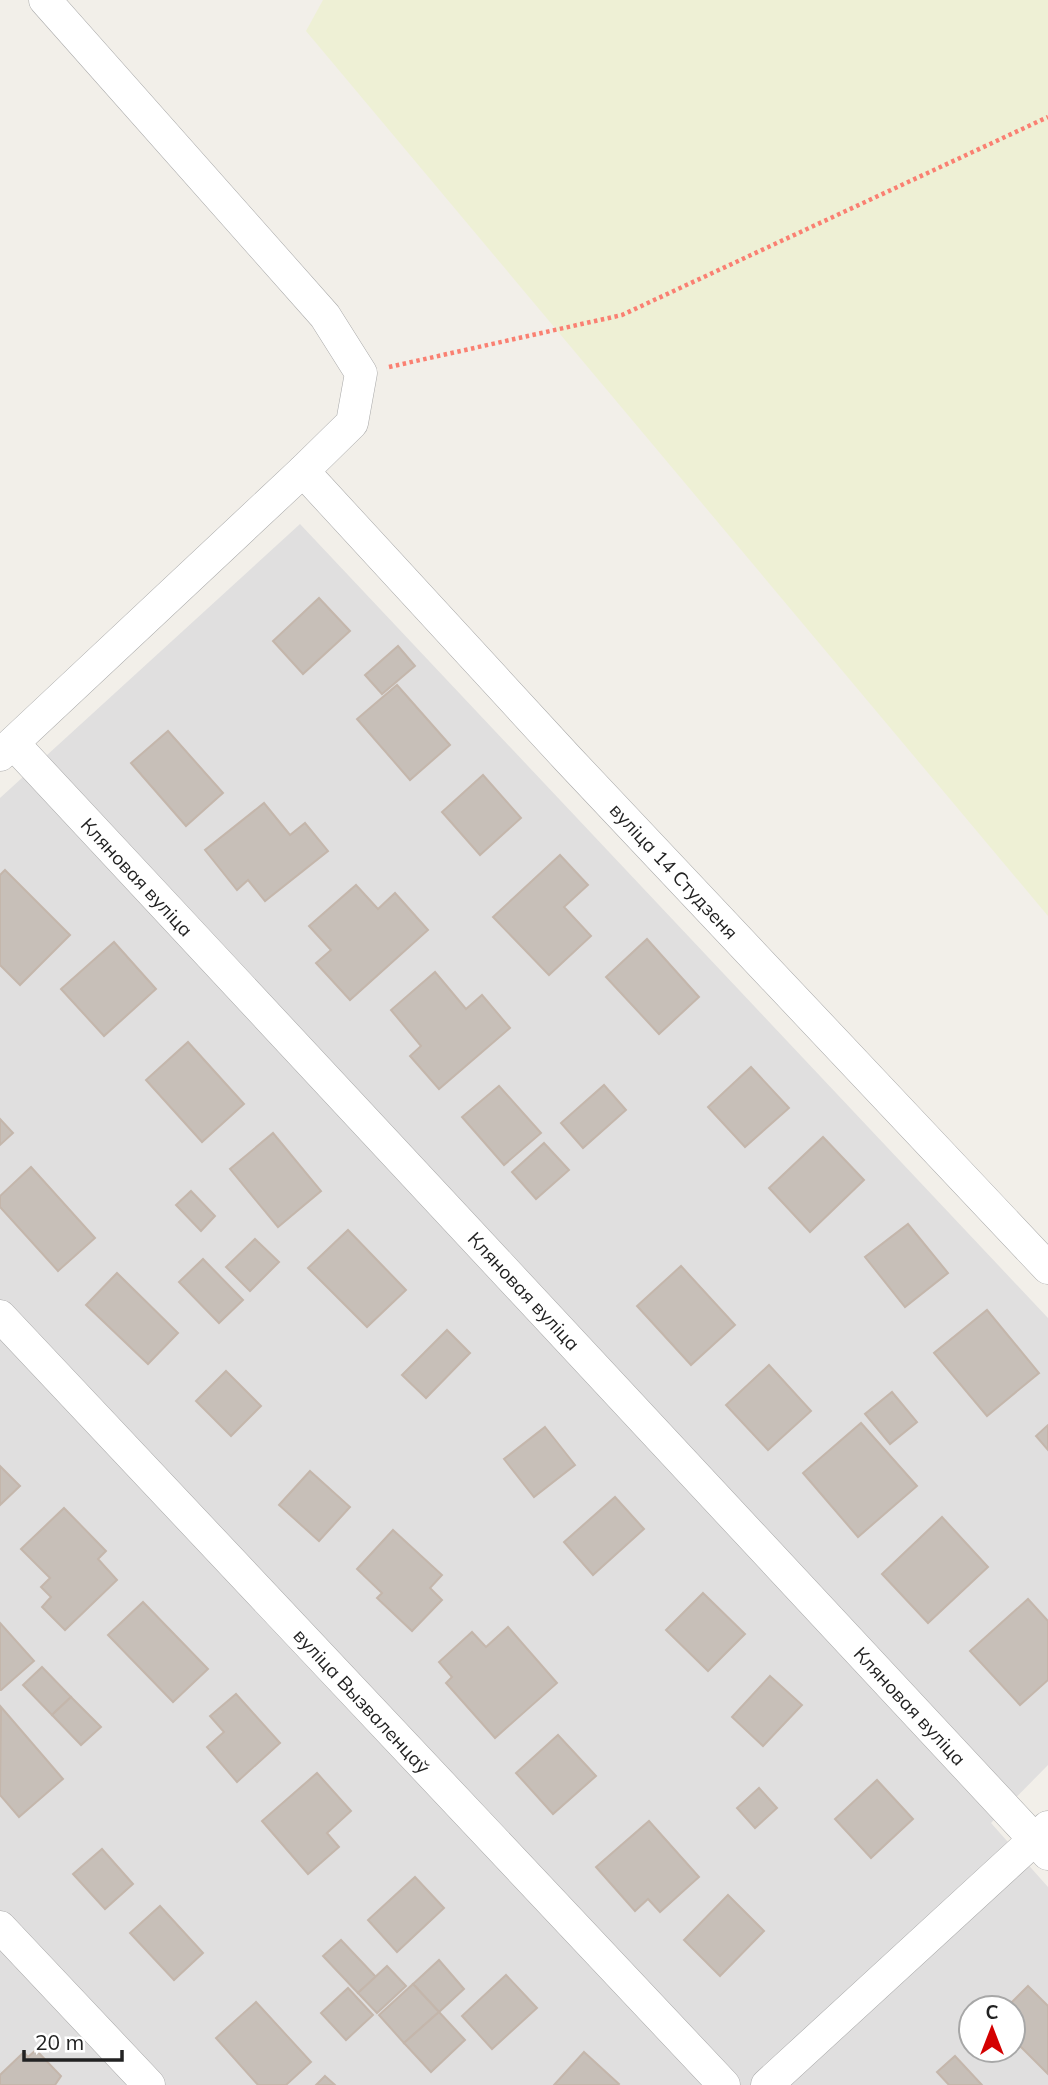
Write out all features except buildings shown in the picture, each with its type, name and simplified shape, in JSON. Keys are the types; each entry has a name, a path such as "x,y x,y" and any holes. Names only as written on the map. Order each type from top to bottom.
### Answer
{"street":[{"path":"6,749 352,423 361,373 324,316 45,0"},
{"name":"вуліца 14 Студзеня","path":"303,471 568,759 1048,1268"},
{"name":"Кляновая вуліца","path":"6,749 1045,1843"},
{"name":"вуліца Вызваленцаў","path":"0,1316 724,2085"},
{"path":"767,2085 1045,1843"},
{"path":"0,1927 149,2085"}],"path":[{"path":"361,373 622,315 1048,117"}],"shaded area":[{"path":"300,524 1048,1318 1048,1765 991,1823 1048,1887 1048,2085 0,2085 0,798"}],"green space":[{"path":"323,0 1048,0 1048,916 306,31"}]}
